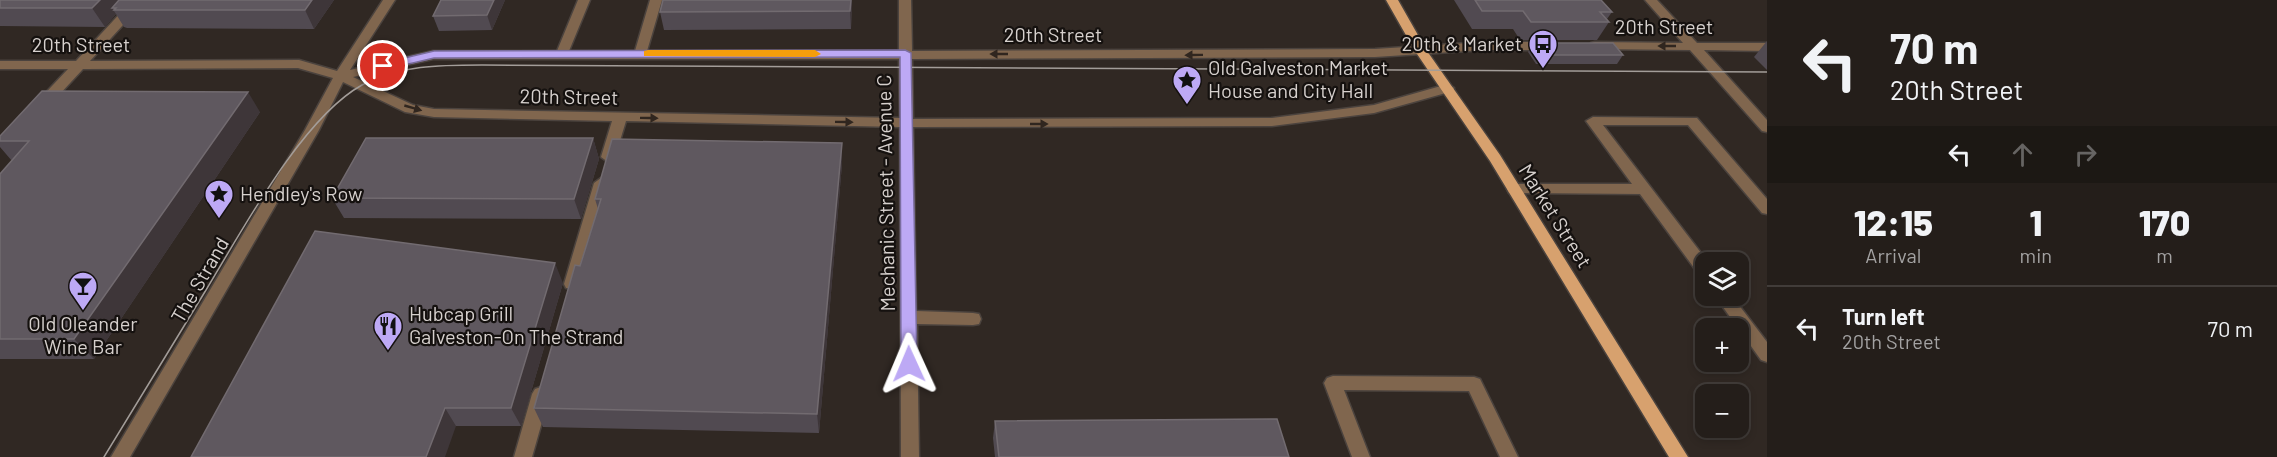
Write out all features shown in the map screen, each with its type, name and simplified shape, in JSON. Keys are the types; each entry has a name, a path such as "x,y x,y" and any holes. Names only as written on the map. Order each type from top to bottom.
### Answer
{"main road":[{"name":"Market Street","path":"1392,0 1421,51 1514,189 1679,457"}],"street":[{"name":"The Strand","path":"120,457 312,130 340,76 389,0"},
{"path":"562,54 584,0"},
{"path":"640,54 656,0"},
{"name":"Mechanic Street - Avenue C","path":"905,0 910,457"},
{"path":"1651,0 1767,128"},
{"path":"31,116 129,11"},
{"name":"20th Street","path":"340,76 434,55 905,53 1178,55 1375,53 1483,46 1564,46"},
{"name":"20th Street","path":"1587,46 1767,46"},
{"name":"20th Street","path":"0,65 299,64 340,76 410,109 434,113 906,123 1272,122 1374,109 1448,88"},
{"path":"568,299 620,118"},
{"path":"1695,258 1593,121 1692,121 1767,209"},
{"path":"1514,189 1643,189"},
{"path":"1730,306 1767,355"},
{"path":"908,317 973,319"},
{"path":"523,457 546,378"},
{"path":"1361,457 1333,383 1474,384 1509,457"}],"building":[{"path":"0,0 100,0 92,8 0,8"},
{"path":"119,0 312,0 305,10 114,10 116,8 112,8"},
{"path":"441,0 494,0 487,15 433,16"},
{"path":"663,0 851,0 850,11 660,12"},
{"path":"1475,0 1601,0 1612,12 1600,12 1609,22 1531,22 1523,11 1482,11"},
{"path":"1533,43 1613,43 1623,55 1541,55"},
{"path":"42,91 248,92 74,339 0,339 0,174 29,141 0,141 0,136"},
{"path":"366,138 593,138 574,199 332,198"},
{"path":"612,139 842,143 817,414 534,408 575,265 580,266 601,199 595,199"},
{"name":"Hubcap Grill Galveston-On The Strand","path":"315,231 555,263 511,408 445,408 426,457 191,457"},
{"path":"1277,419 1289,457 999,457 995,421"}],"tram line":[{"path":"104,457 255,208 296,149 317,123 340,101 362,85 391,73 420,67 482,65 1767,72"}],"slow traffic":[{"path":"648,54 815,54"}],"place":[{"name":"20th & Market","path":"1543,70"},
{"name":"Old Galveston Market House and City Hall","path":"1187,106"},
{"name":"Hendley's Row","path":"219,220"},
{"name":"Old Oleander Wine Bar","path":"83,312"},
{"name":"Hubcap Grill Galveston-On The Strand","path":"388,352"}],"route":[{"path":"383,66 434,55 905,53 909,364"}]}
